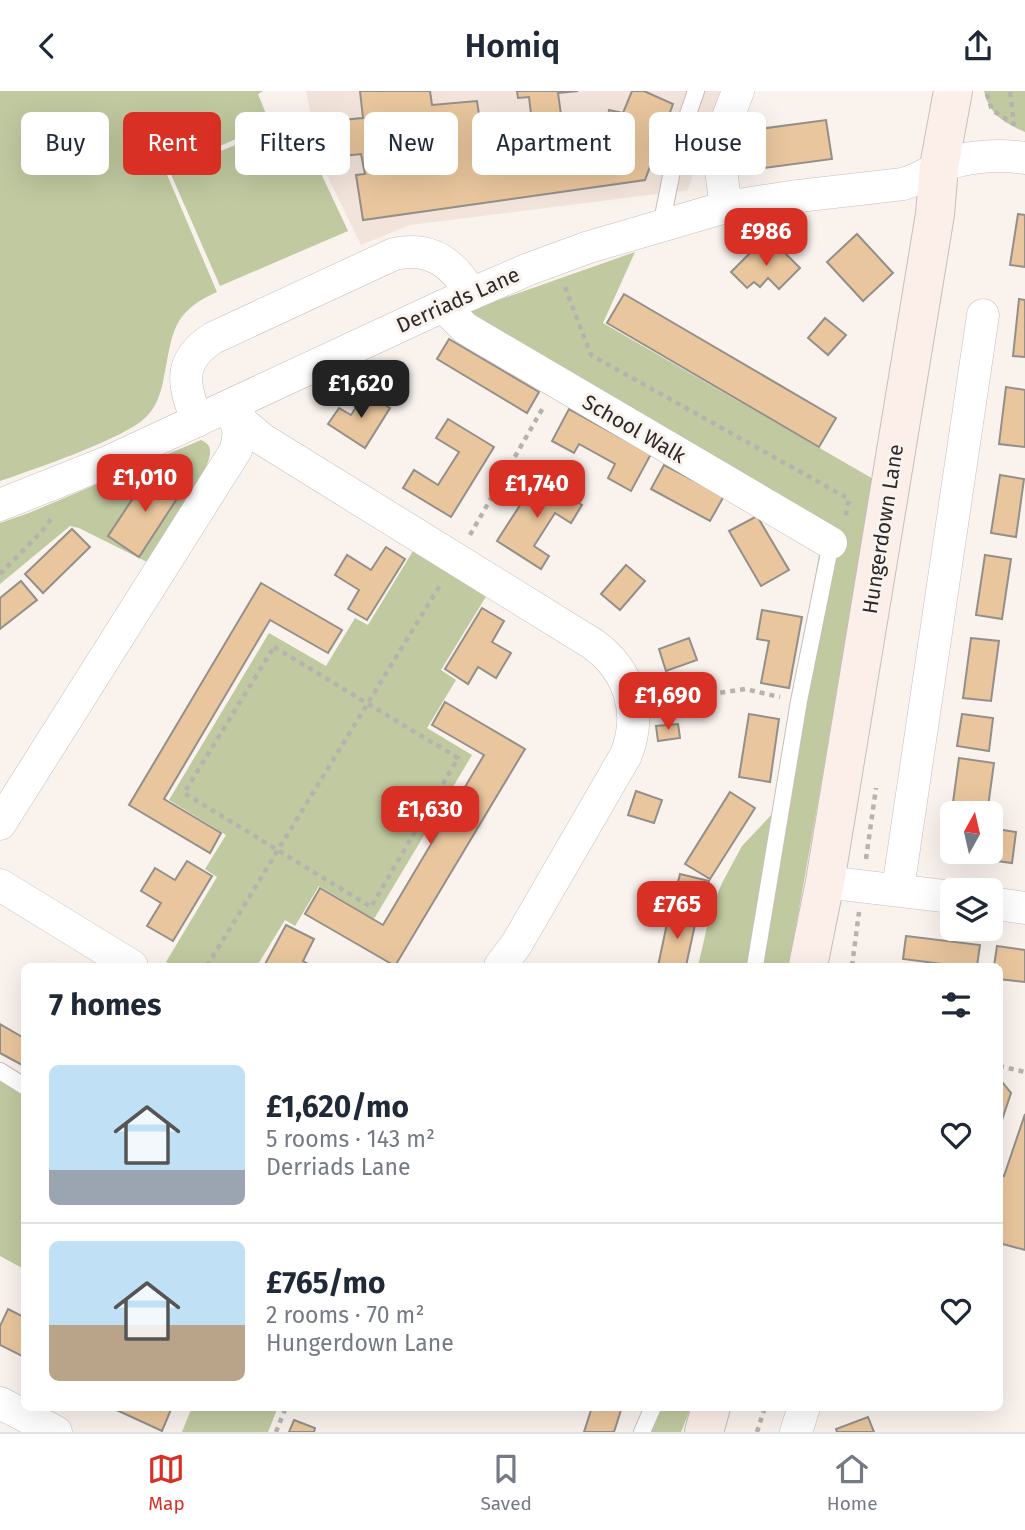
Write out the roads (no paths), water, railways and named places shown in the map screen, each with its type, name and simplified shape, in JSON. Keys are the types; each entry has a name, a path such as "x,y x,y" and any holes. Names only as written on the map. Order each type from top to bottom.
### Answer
{"main road":[{"name":"Hungerdown Lane","path":"809,963 825,882 953,91"},
{"path":"704,1432 710,1411"}],"street":[{"path":"726,207 719,156 721,136 738,91"},
{"name":"Derriads Lane","path":"0,505 75,476 457,300 554,260 726,207 903,184 918,180 939,167 980,157 997,155 1025,158"},
{"name":"School Walk","path":"197,421 186,382 188,363 200,346 394,254 419,251 440,258 463,278 457,300 465,328 556,384 831,543"},
{"path":"898,889 983,315"},
{"path":"231,405 244,423 274,447 603,651 624,676 632,706 633,729 626,755 516,946 502,963"},
{"path":"230,461 239,437 231,405"},
{"path":"0,824 236,452 249,444 274,447"},
{"path":"825,882 940,895"},
{"path":"0,885 127,963"},
{"path":"1003,905 1025,908"},
{"path":"0,1403 56,1432"},
{"path":"796,1432 803,1411"}],"lane":[{"path":"661,226 677,146 696,91"},
{"path":"755,963 799,701 831,543"},
{"path":"0,1071 21,1084"},
{"path":"642,1432 651,1411"}]}
